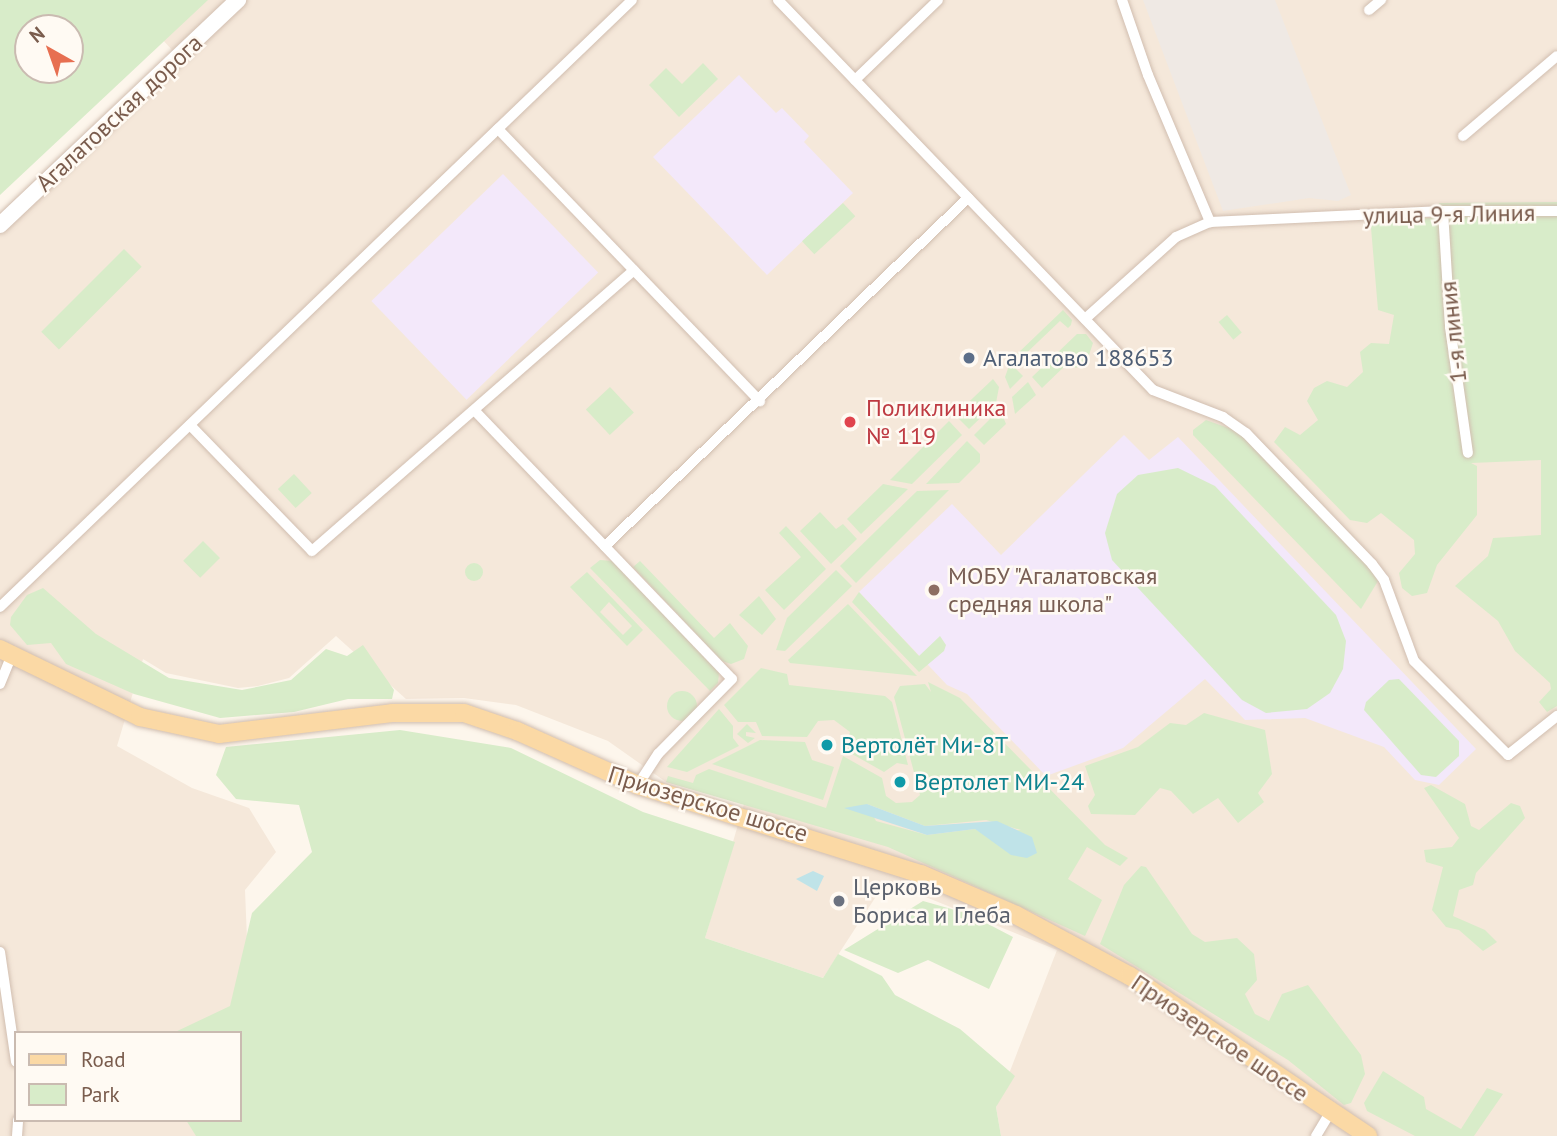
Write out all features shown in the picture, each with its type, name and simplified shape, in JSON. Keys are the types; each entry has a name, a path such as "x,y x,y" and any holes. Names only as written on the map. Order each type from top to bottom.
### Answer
{"main road":[{"name":"Агалатовская дорога","path":"0,225 238,0"},
{"name":"Приозерское шоссе","path":"6,652 110,703 169,725 219,734 392,713 464,713 517,731 638,785 839,844 1016,915 1130,976 1330,1114 1368,1136"}],"street":[{"path":"0,607 632,0"},
{"path":"778,0 1153,390 1223,417 1246,433 1372,564 1384,580 1414,661 1508,755 1557,716"},
{"path":"855,80 938,0"},
{"path":"1085,319 1176,237 1210,222 1147,75 1122,0"},
{"path":"1369,9 1381,0"},
{"path":"1463,136 1557,56"},
{"path":"498,129 760,401"},
{"path":"605,546 760,401 968,198"},
{"name":"улица 9-я Линия","path":"1210,222 1443,211 1557,212"},
{"name":"1-я линия","path":"1443,211 1450,327 1468,453"},
{"path":"190,425 312,551 634,270"},
{"path":"475,411 732,679 658,754 638,785"},
{"path":"0,684 6,652"},
{"path":"0,951 14,1048"},
{"path":"1316,1136 1330,1114"}],"shaded area":[{"path":"126,0 1557,0 1557,1136 1001,1136 996,1107 1057,950 886,881 823,978 705,938 744,804 666,782 608,741 516,705 464,698 406,699 336,636 289,678 258,686 238,688 166,673 143,659 117,746 192,788 249,808 276,852 245,890 255,1136 0,1136 0,213 173,51"},
{"path":"1143,0 1275,0 1351,195 1338,201 1309,198 1223,211"},
{"path":"739,75 776,113 782,108 809,136 804,142 853,193 767,275 653,157"},
{"path":"503,174 598,273 467,400 371,301"},
{"path":"1124,435 1149,460 1178,437 1476,749 1439,785 1415,780 1384,747 1305,718 1245,720 1205,679 1123,748 1046,776 967,694 947,685 859,592 952,504 1001,555"}],"green space":[{"path":"0,0 208,0 0,195"},
{"path":"703,63 718,79 679,117 649,85 666,68 682,84"},
{"path":"1557,202 1557,706 1547,712 1539,702 1551,689 1550,683 1515,651 1498,621 1455,586 1488,556 1493,538 1541,535 1541,460 1471,463 1477,466 1477,515 1437,565 1427,593 1412,596 1402,588 1399,573 1415,554 1414,540 1381,513 1367,523 1350,520 1274,442 1285,427 1300,435 1318,420 1307,401 1314,388 1327,381 1347,387 1363,372 1360,352 1371,343 1389,344 1394,315 1378,310 1370,216 1438,218 1439,203"},
{"path":"843,203 855,216 814,254 802,241"},
{"path":"124,249 142,267 59,349 41,332"},
{"path":"1063,310 1072,320 1071,325 1068,328 1060,321 1017,362 1013,358"},
{"path":"1227,315 1242,333 1233,340 1219,322"},
{"path":"1077,334 1086,334 1093,343 1088,358 1076,368 1069,362 1042,388 1032,377"},
{"path":"1010,363 1023,376 1010,389 1005,377"},
{"path":"993,379 999,387 996,403 969,429 955,415"},
{"path":"1028,382 1036,395 1015,414 1012,397"},
{"path":"610,387 634,413 610,435 586,410"},
{"path":"1000,409 1006,424 984,445 974,435"},
{"path":"1206,420 1237,431 1369,567 1378,581 1361,609 1193,435 1193,430"},
{"path":"949,421 962,435 912,484 890,480"},
{"path":"967,441 980,454 980,462 959,483 926,484"},
{"path":"1178,468 1215,486 1336,615 1346,641 1343,669 1330,693 1307,709 1266,713 1242,700 1112,560 1105,533 1117,494 1138,475"},
{"path":"294,474 312,493 296,508 278,489"},
{"path":"883,484 908,489 861,534 847,519"},
{"path":"949,490 856,583 840,566 917,491"},
{"path":"820,512 836,529 843,524 857,539 831,564 800,531"},
{"path":"786,526 826,569 784,610 765,590 801,557 779,533"},
{"path":"203,541 220,558 200,578 183,561"},
{"path":"600,560 612,561 719,673 718,683 710,691 590,568"},
{"path":"640,561 714,638 730,623 748,646 744,659 731,664 722,661 633,567"},
{"path":"470,563 478,563 483,572 481,579 470,581 465,576 465,568"},
{"path":"836,570 852,586 785,651 776,650 787,618"},
{"path":"587,572 643,630 627,646 570,587","holes":["609,602 632,626 623,635 600,612"]},
{"path":"43,588 96,634 169,678 242,690 291,680 326,649 347,656 363,645 394,690 392,699 348,699 294,712 220,718 134,694 66,664 51,643 27,645 10,625 11,617 27,595"},
{"path":"859,592 919,656 940,636 946,645 944,651 919,672 852,602"},
{"path":"759,596 776,619 762,635 739,615"},
{"path":"848,604 917,676 790,663 788,660"},
{"path":"761,668 787,674 789,685 885,696 892,702 908,765 897,763 884,772 845,750 850,732 834,720 818,721 807,737 762,736 756,722 738,722 724,705"},
{"path":"1399,679 1459,741 1459,756 1436,777 1421,775 1364,710 1366,702 1389,680"},
{"path":"928,682 960,698 1105,845 1128,858 1120,866 1087,847 1068,879 1102,900 1085,936 888,847 666,782 668,776 693,783 696,775 709,769 826,808 843,756 882,778 886,796 896,803 912,802 920,795 894,697 900,686 925,684 931,692","holes":["867,804 925,826 986,820 1021,830 980,832 975,829 927,835 876,821"]},
{"path":"682,691 693,695 697,706 693,717 682,721 671,717 667,706 671,695"},
{"path":"719,709 733,726 733,738 739,746 687,772 667,767"},
{"path":"1204,713 1265,730 1272,774 1258,793 1264,802 1238,823 1218,798 1193,814 1171,791 1160,788 1135,815 1091,814 1088,806 1095,795 1085,766 1138,747 1170,723 1186,725"},
{"path":"747,724 756,733 746,732 746,736 755,738 748,743 737,734"},
{"path":"400,730 511,748 643,812 735,842 705,938 823,978 838,954 882,976 895,995 960,1029 1015,1076 996,1107 1001,1136 196,1136 187,1122 242,1122 242,1031 177,1031 230,1006 252,913 312,852 299,805 236,799 216,775 226,747"},
{"path":"760,740 805,742 812,760 834,767 823,800 712,764"},
{"path":"1431,785 1465,804 1471,826 1479,830 1511,803 1520,806 1525,818 1476,873 1473,885 1459,890 1453,916 1485,930 1497,942 1483,951 1459,930 1446,927 1432,910 1443,867 1426,862 1424,850 1452,847 1459,838 1424,788"},
{"path":"1141,866 1146,867 1192,934 1205,942 1237,938 1254,954 1257,980 1245,994 1255,1014 1269,1021 1282,994 1308,985 1361,1055 1365,1074 1351,1103 1344,1105 1288,1060 1100,944 1124,885"},
{"path":"923,901 969,914 1013,937 989,989 928,960 898,973 844,950"},
{"path":"1383,1071 1424,1097 1426,1109 1461,1129 1487,1088 1503,1094 1474,1136 1415,1136 1367,1111 1364,1103"}],"water":[{"path":"867,804 925,826 997,821 1032,837 1037,853 1027,858 1011,855 975,829 927,835 844,808"},
{"path":"813,871 824,876 817,891 796,879"}],"place":[{"name":"Агалатово 188653","path":"969,358"},
{"name":"Поликлиника № 119","path":"850,422"},
{"name":"МОБУ \"Агалатовская средняя школа\"","path":"934,590"},
{"name":"Вертолёт Ми-8Т","path":"827,745"},
{"name":"Вертолет МИ-24","path":"900,782"},
{"name":"Церковь Бориса и Глеба","path":"839,901"}]}
